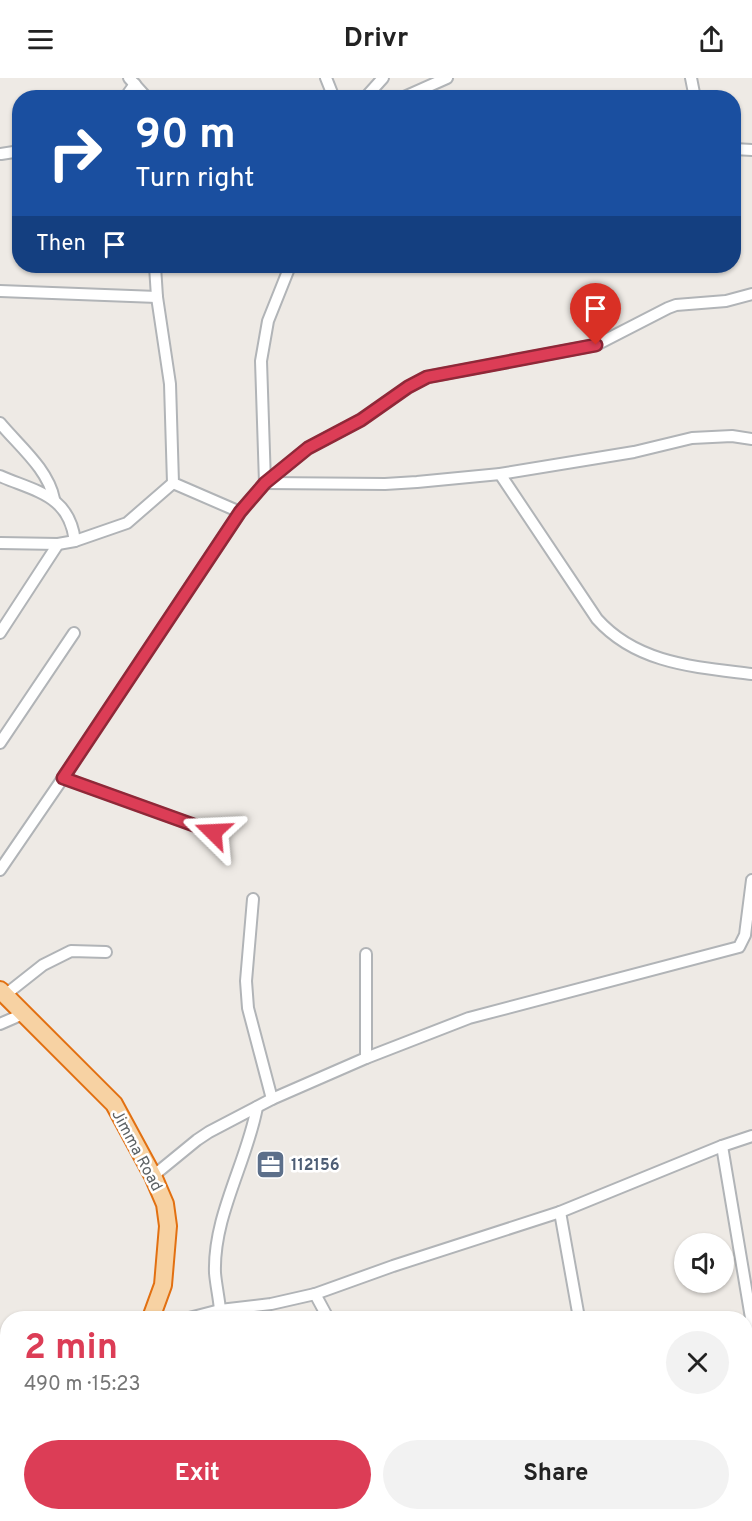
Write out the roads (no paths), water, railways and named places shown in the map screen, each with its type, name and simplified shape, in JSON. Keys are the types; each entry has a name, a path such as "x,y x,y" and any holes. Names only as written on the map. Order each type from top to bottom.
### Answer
{"highway":[{"name":"Jimma Road","path":"2,992 114,1104 153,1176 165,1204 168,1226 163,1285 154,1311"}],"street":[{"path":"372,90 383,78"},
{"path":"420,90 447,78"},
{"path":"155,273 170,384 173,483"},
{"path":"265,483 261,361 268,321 287,273"},
{"path":"0,291 157,297"},
{"path":"0,870 4,854 63,778 240,512 265,483 308,448 361,420 408,387 427,377 581,349 596,345 668,308 684,304 726,301 752,294"},
{"path":"0,423 43,472 52,489 54,499"},
{"path":"265,483 386,484 500,474 634,452 692,438 723,436 752,439"},
{"path":"500,474 607,631 645,654 666,661 685,666 752,674"},
{"path":"0,476 54,499 62,506 69,518 75,541"},
{"path":"173,483 240,512"},
{"path":"0,543 58,544 75,541 127,523 173,483"},
{"path":"0,633 58,544"},
{"path":"0,743 74,633"},
{"path":"63,778 213,832"},
{"path":"153,1176 197,1140 272,1099 366,1058 469,1018 739,947 746,935 752,880"},
{"path":"253,899 246,981 248,1008 272,1099"},
{"path":"2,992 43,965 71,951 106,952"},
{"path":"366,954 366,1058"},
{"path":"0,1024 23,1014"},
{"path":"220,1310 215,1272 223,1217 254,1126 257,1107"},
{"path":"216,1311 271,1304 315,1294 560,1212 752,1136"},
{"path":"722,1146 750,1311"},
{"path":"560,1212 578,1311"},
{"path":"315,1294 324,1311"}],"place":[{"name":"112156","path":"270,1164"}]}
